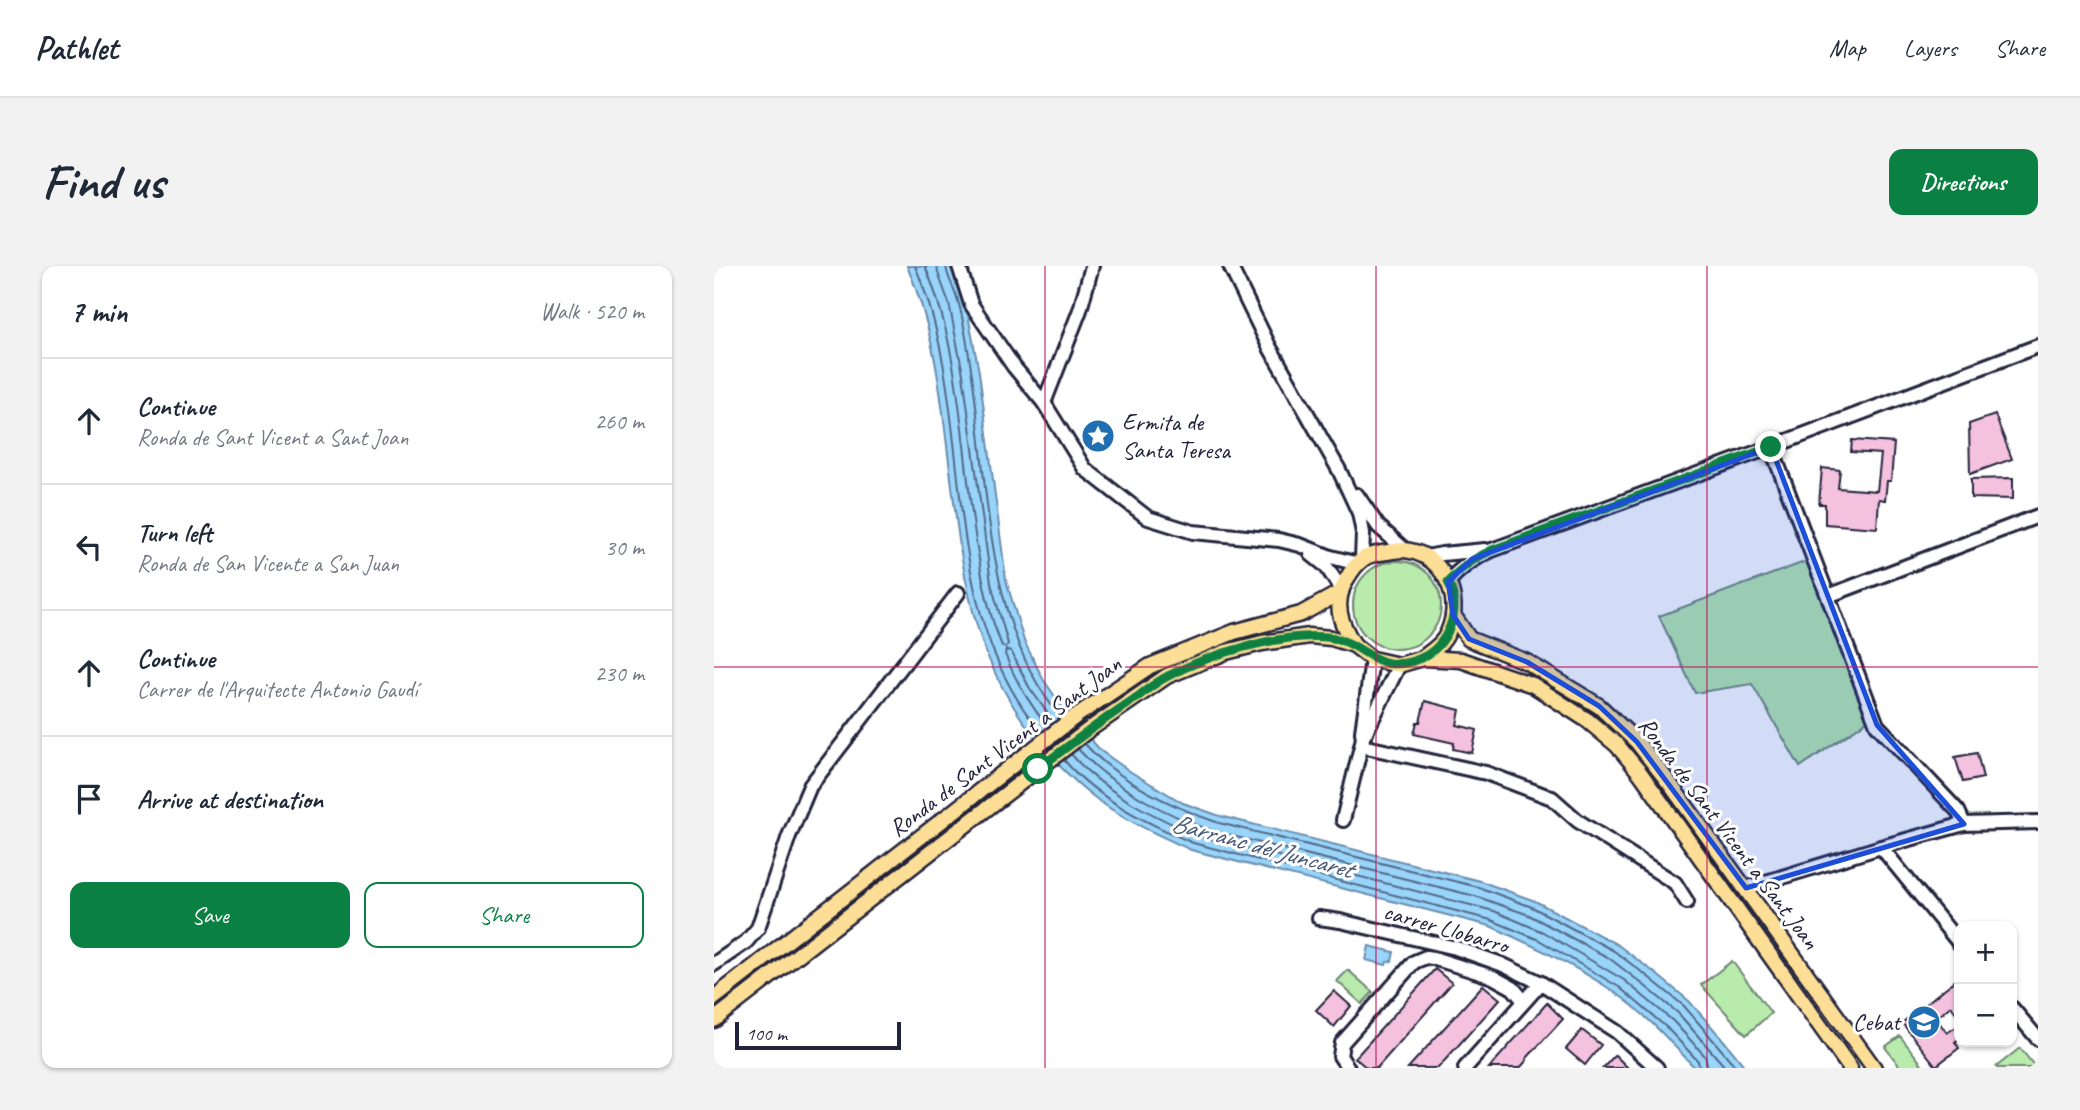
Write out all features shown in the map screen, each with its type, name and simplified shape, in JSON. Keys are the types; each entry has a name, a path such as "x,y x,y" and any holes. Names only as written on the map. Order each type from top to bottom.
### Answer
{"main road":[{"path":"1360,562 1378,553 1405,550 1426,557 1441,570 1448,582 1454,604 1451,626 1441,643 1423,658"},
{"name":"Ronda de Sant Vicent a Sant Joan","path":"1360,562 1341,591 1338,609 1343,628 1354,645 1372,659 1399,665 1423,658 1461,660 1533,685 1587,720 1617,745 1641,774 1850,1068"},
{"name":"Ronda de Sant Vicent a Sant Joan","path":"714,998 1076,716 1150,666 1234,632 1301,614 1341,591"},
{"name":"Ronda de Sant Vicent a Sant Joan","path":"1453,615 1469,639 1527,662 1599,705 1637,742 1670,783 1874,1068"},
{"name":"Ronda de Sant Vicent a Sant Joan","path":"714,1020 1087,731 1167,676 1226,653 1262,643 1308,636 1331,638 1354,645"}],"street":[{"path":"959,266 971,304 1014,367 1044,403 1085,469 1149,518 1193,532 1279,540 1331,557 1360,562 1363,533 1359,513 1339,470 1269,346 1230,266"},
{"path":"1044,403 1080,310 1092,266"},
{"path":"1448,582 1472,559 1492,550 2038,346"},
{"path":"1771,447 1877,725 1958,811 1964,824"},
{"path":"1339,470 1378,526 1405,550"},
{"path":"1828,596 2038,516"},
{"path":"1300,545 1326,566 1341,591"},
{"path":"1426,557 1492,550"},
{"path":"714,964 746,942 758,928 789,836 810,786 958,593"},
{"path":"1363,742 1372,659"},
{"path":"1343,820 1363,742 1399,665"},
{"path":"1363,742 1486,774 1552,798 1578,821 1675,883 1687,902"},
{"path":"1746,888 1964,824 2038,822"},
{"path":"1881,847 1954,937"},
{"name":"carrer Llobarro","path":"1319,919 1340,921 1456,948 1502,964 1541,983 1617,1032 1657,1068"},
{"path":"1348,1068 1340,1056 1342,1043 1419,959 1433,958 1493,977 1513,988 1524,1001"},
{"path":"1465,1068 1541,983"},
{"path":"2017,1014 2038,1039"}],"highlighted area":[{"path":"1771,447 1877,725 1964,824 1746,888 1637,742 1599,706 1527,662 1469,639 1453,615 1448,582 1472,559"}],"green space":[{"path":"1388,561 1406,561 1422,568 1434,580 1441,596 1441,614 1434,630 1422,642 1406,649 1388,649 1372,642 1360,630 1353,614 1353,596 1360,580 1372,568"},
{"path":"1807,561 1867,721 1800,767 1752,684 1695,693 1659,616"},
{"path":"1732,961 1771,1013 1746,1035 1701,985"},
{"path":"1348,970 1373,992 1362,1004 1337,981"},
{"path":"1900,1036 1923,1068 1901,1068 1885,1047"},
{"path":"2020,1048 2036,1068 1996,1067"}],"water":[{"name":"Barranc del Juncaret","path":"907,266 951,266 965,299 979,372 1006,580 1024,641 1043,679 1063,708 1101,751 1183,803 1220,816 1480,881 1535,901 1618,945 1655,973 1689,1001 1746,1068 1695,1068 1646,1017 1613,991 1553,956 1490,926 1191,850 1113,810 1071,777 1037,740 1008,698 978,629 962,561 934,355 923,310"},
{"path":"1369,946 1394,952 1392,961 1386,965 1366,960"}],"building":[{"path":"1995,415 2012,459 1970,474 1969,424"},
{"path":"1852,440 1894,443 1891,481 1887,481 1885,500 1879,499 1877,528 1825,524 1825,504 1819,504 1822,468 1840,470 1838,488 1877,491 1881,454 1851,452"},
{"path":"2013,478 2013,499 1971,498 1971,479"},
{"path":"1425,701 1460,710 1457,725 1477,730 1472,753 1453,749 1454,743 1414,734"},
{"path":"1977,753 1983,778 1963,782 1955,757"},
{"path":"1435,969 1452,983 1377,1068 1367,1068 1355,1058"},
{"path":"1954,981 1954,1010 1951,1006 1936,1018 1947,1033 1954,1028 1954,1047 1959,1048 1936,1066 1902,1023"},
{"path":"1483,985 1500,999 1438,1068 1408,1068"},
{"path":"1334,991 1351,1006 1334,1027 1316,1010"},
{"path":"1547,1003 1563,1019 1520,1068 1489,1068"},
{"path":"1582,1030 1601,1045 1585,1065 1566,1049"},
{"path":"1615,1055 1628,1068 1603,1068"}],"place":[{"name":"Ermita de Santa Teresa","path":"1098,436"},
{"name":"Cebat","path":"1924,1022"}],"route":[{"path":"1038,769 1087,731 1167,676 1226,653 1262,643 1308,636 1331,638 1354,645 1372,659 1399,665 1423,658 1441,643 1451,626 1454,604 1448,582 1472,559 1771,447"}]}
